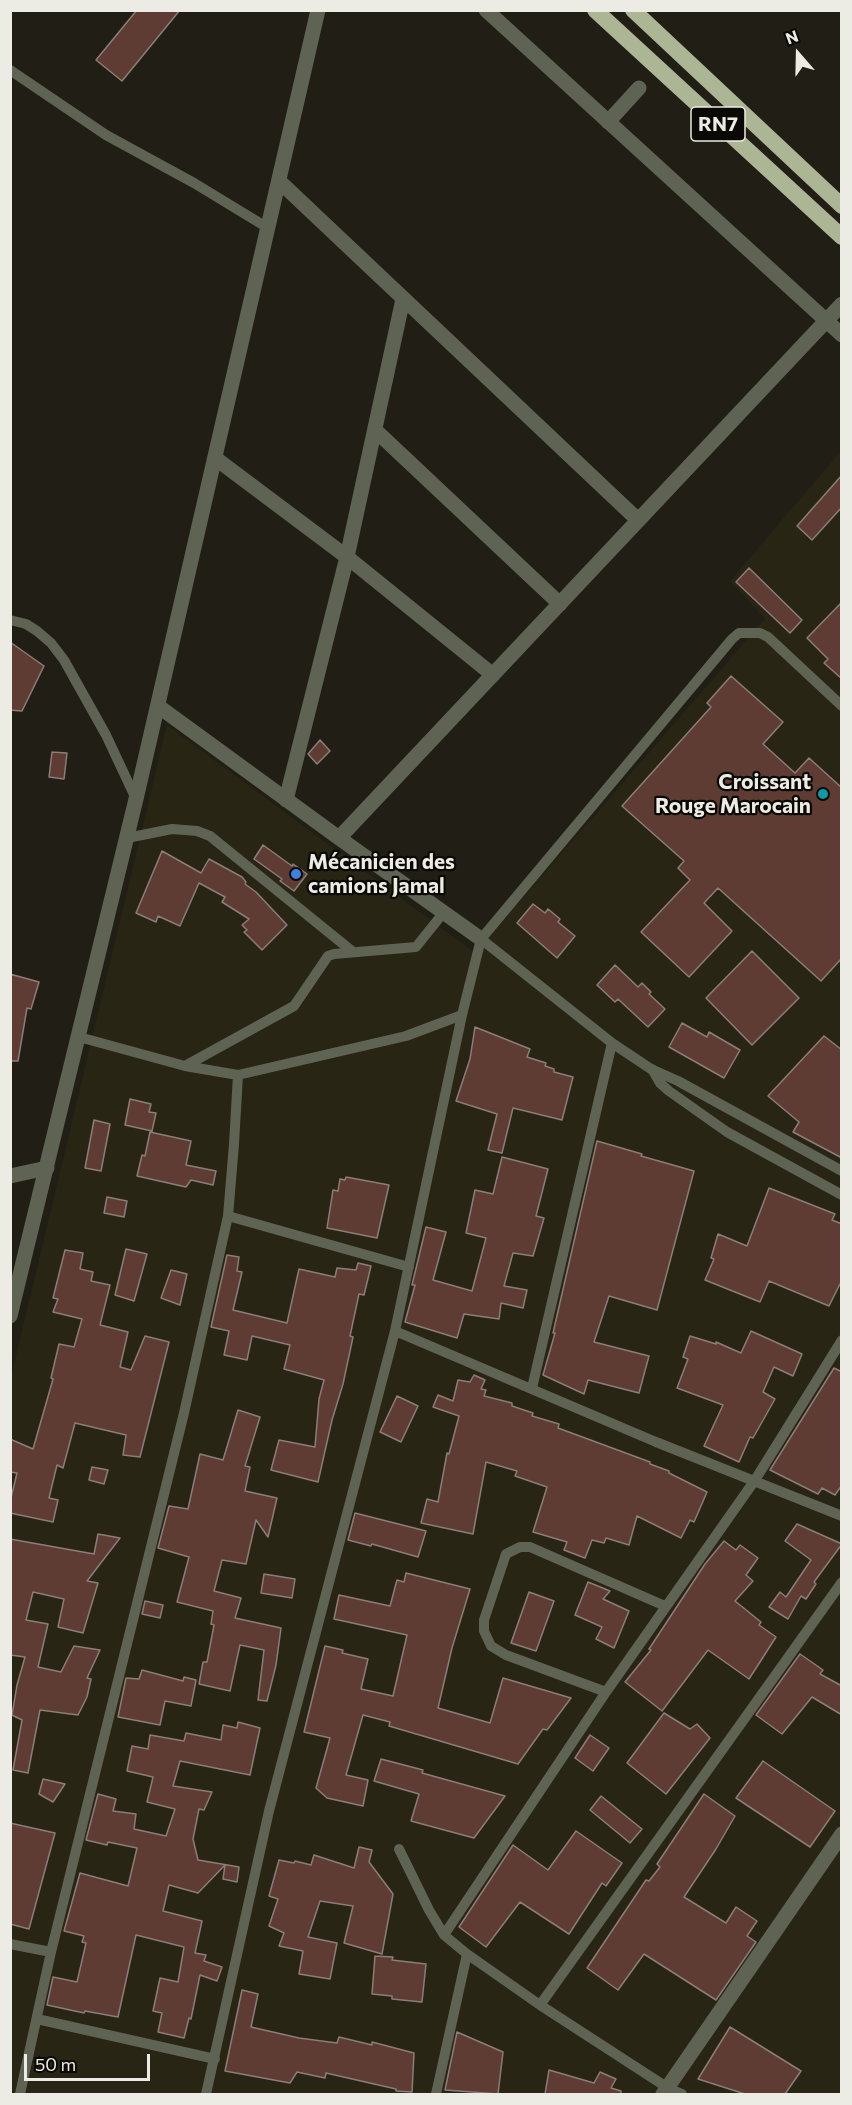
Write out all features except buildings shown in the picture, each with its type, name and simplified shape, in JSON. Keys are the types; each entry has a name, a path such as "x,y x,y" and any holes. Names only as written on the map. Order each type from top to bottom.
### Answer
{"highway":[{"name":"RN7","path":"595,10 842,237"},
{"name":"RN7","path":"633,10 842,206"}],"street":[{"path":"10,1316 127,838 318,10"},
{"path":"486,10 842,335"},
{"path":"608,122 639,88"},
{"path":"279,181 638,520"},
{"path":"286,800 347,557 403,300"},
{"path":"339,838 842,304"},
{"path":"375,430 560,604"},
{"path":"215,458 347,557 493,675"},
{"path":"158,706 481,939"},
{"path":"10,1176 47,1168"},
{"path":"666,2091 842,1834"}],"lane":[{"path":"10,70 106,135 194,183 268,228"},
{"path":"10,620 26,624 37,631 51,643 64,660 101,726 136,799"},
{"path":"206,2094 269,1811 395,1331 462,1015 481,939 732,639 740,633 760,633 768,637 842,706"},
{"path":"127,838 172,829 197,831 210,836 353,952"},
{"path":"185,1066 294,1006 328,956 417,947 444,912"},
{"path":"481,939 612,1043 651,1069 678,1081 842,1171"},
{"path":"79,1037 185,1066 238,1075 406,1036 462,1015"},
{"path":"532,1388 612,1043"},
{"path":"651,1069 660,1083 669,1091 728,1132 842,1195"},
{"path":"20,2094 51,1952 184,1413 228,1216 238,1075"},
{"path":"228,1216 409,1266"},
{"path":"395,1331 656,1442 842,1516"},
{"path":"444,1935 606,1692 755,1480 842,1340"},
{"path":"606,1692 506,1655 491,1646 485,1639 484,1620 506,1554 520,1546 530,1548 665,1606"},
{"path":"540,2005 842,1582"},
{"path":"399,1849 444,1935 466,1954 666,2091 682,2094"},
{"path":"10,1944 51,1952"},
{"path":"436,2094 466,1954"},
{"path":"37,2019 215,2059"}],"shaded area":[{"path":"841,451 841,2094 11,2094 11,1377 167,725 475,953 765,619 730,581"}],"place":[{"name":"Croissant Rouge Marocain","path":"823,794"},
{"name":"Mécanicien des camions Jamal","path":"296,874"}]}
